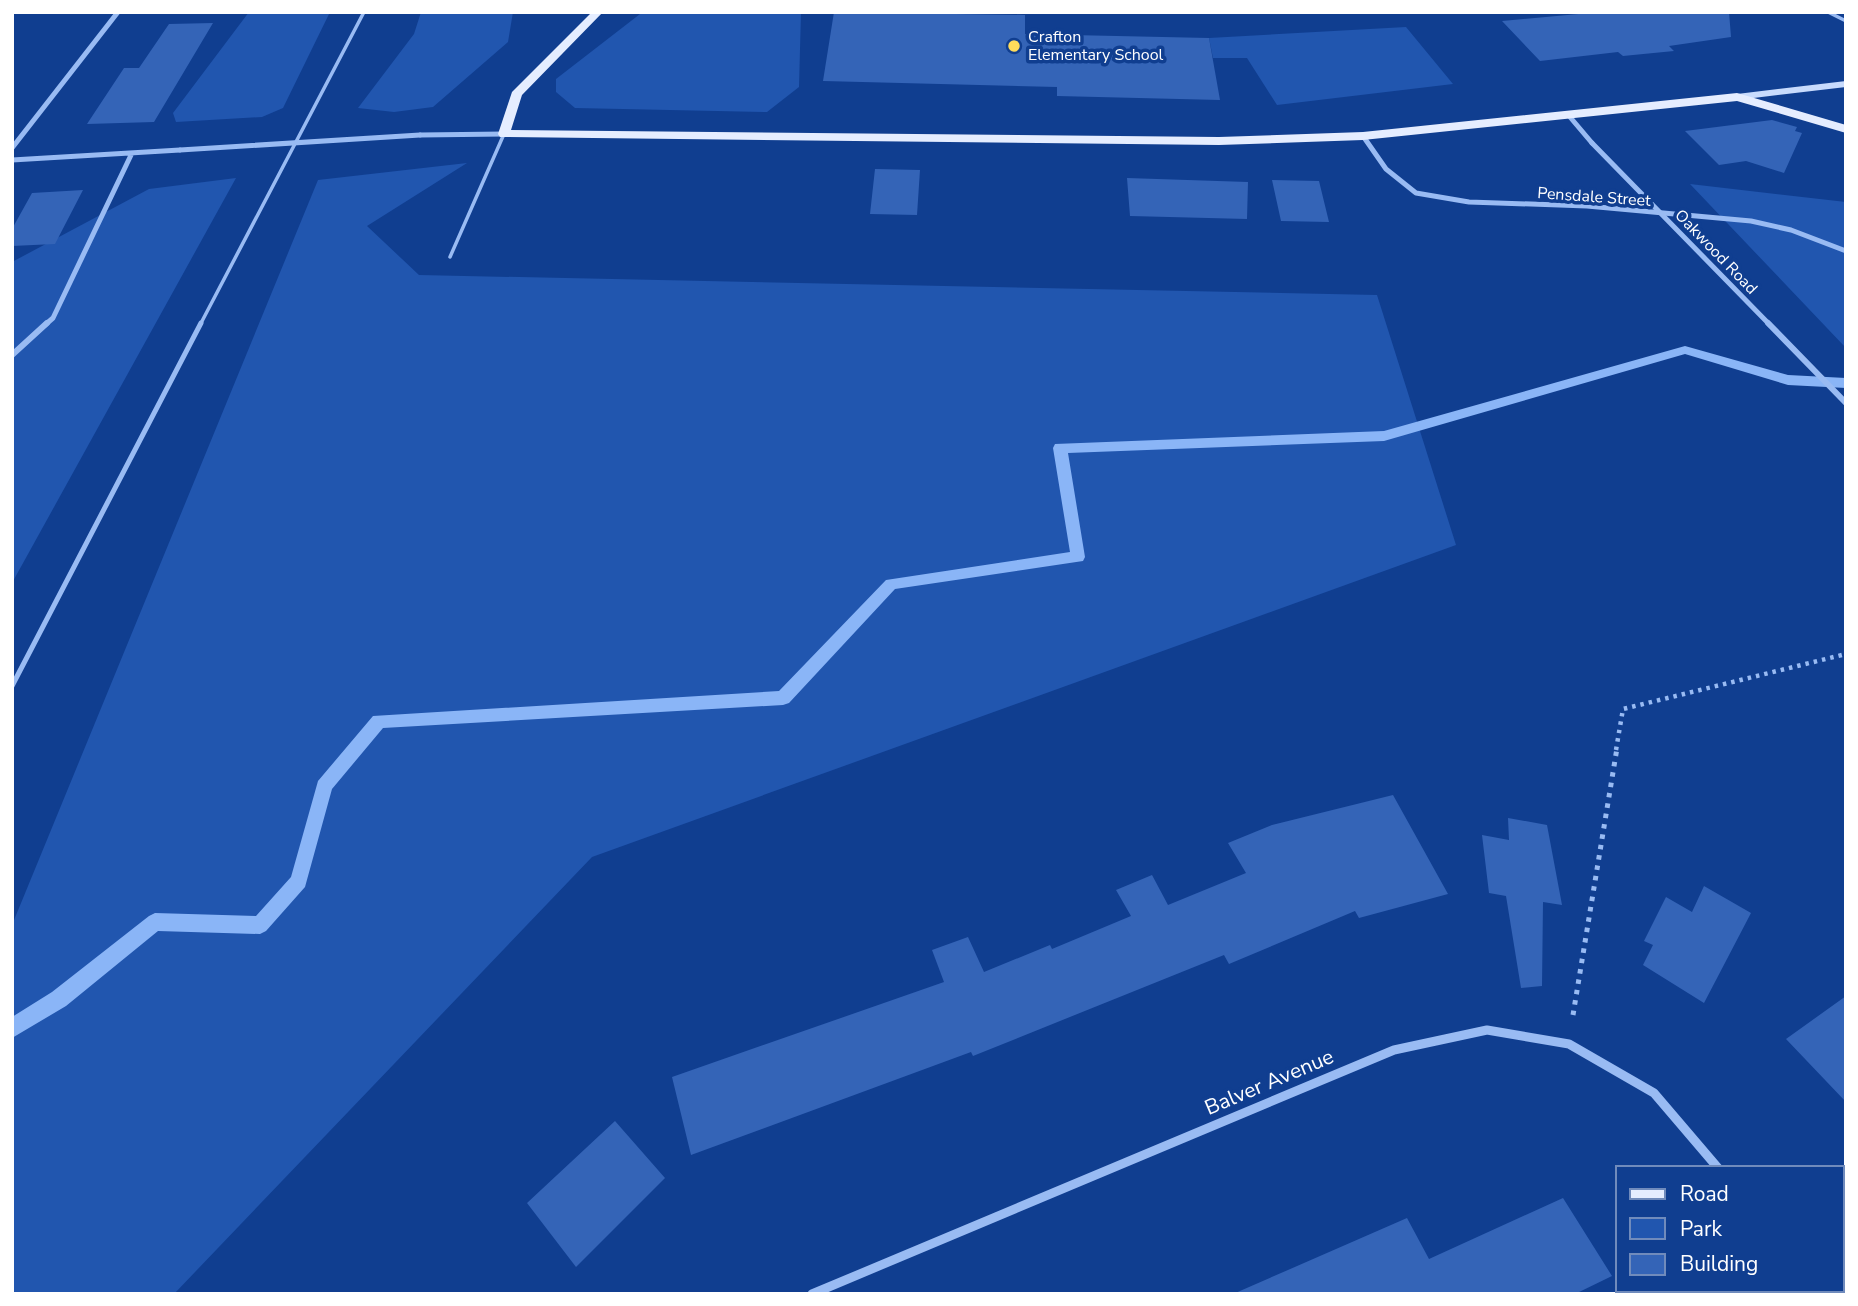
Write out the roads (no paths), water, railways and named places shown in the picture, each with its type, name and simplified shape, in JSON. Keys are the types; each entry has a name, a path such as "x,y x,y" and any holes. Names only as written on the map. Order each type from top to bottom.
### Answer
{"main road":[{"path":"598,12 516,94 504,134 1219,141 1363,136 1570,117 1846,84"},
{"path":"1737,97 1846,128"}],"street":[{"path":"12,148 118,12"},
{"name":"Oakwood Road","path":"1570,117 1592,143 1846,403"},
{"path":"12,160 420,135 504,134"},
{"name":"Pensdale Street","path":"1363,136 1386,169 1416,193 1469,202 1587,205 1751,221 1791,230 1846,251"},
{"path":"12,355 53,318 132,153"},
{"name":"Balver Avenue","path":"812,1294 1394,1051 1487,1030 1569,1044 1654,1093 1716,1166"}],"lane":[{"path":"12,686 363,12"},
{"path":"1828,12 1846,21"},
{"path":"450,257 504,134"}],"waterway":[{"path":"12,1028 59,999 155,922 260,925 299,881 324,786 379,721 783,698 891,584 1078,557 1060,448 1384,436 1685,350 1788,380 1846,383"}],"place":[{"name":"Crafton Elementary School","path":"1014,46"}]}
